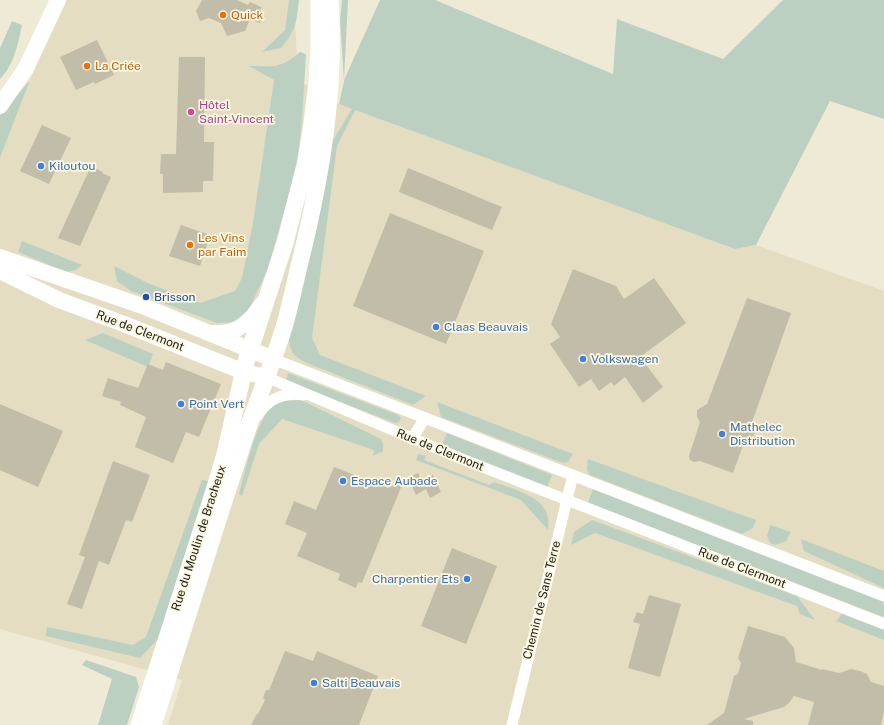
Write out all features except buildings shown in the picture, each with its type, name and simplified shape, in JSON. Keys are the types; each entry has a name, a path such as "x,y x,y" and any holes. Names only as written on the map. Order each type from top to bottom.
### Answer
{"main road":[{"path":"0,88 22,55 48,0"},
{"path":"0,106 26,68 58,0"},
{"path":"305,164 309,59 308,0"},
{"path":"305,164 311,131 317,76 319,46 319,0"},
{"path":"330,0 332,43"},
{"path":"332,43 334,0"},
{"name":"Rue du Moulin de Bracheux","path":"153,725 246,434 288,315 317,187 329,105 332,43"},
{"name":"Rue du Moulin de Bracheux","path":"139,725 220,471 250,350 287,237 305,164"},
{"name":"Rue de Clermont","path":"0,257 144,307 273,359"},
{"name":"Rue de Clermont","path":"0,271 59,300 130,326 244,372 266,377"},
{"path":"206,332 224,333 241,327 255,315 268,296"}],"street":[{"name":"Rue de Clermont","path":"273,359 884,596"},
{"name":"Rue de Clermont","path":"266,377 412,439 884,624"},
{"path":"246,434 262,408 272,400 285,395 297,394 314,398"},
{"path":"412,439 426,418"},
{"name":"Chemin de Sans Terre","path":"512,725 573,475"}],"shaded area":[{"path":"65,0 294,0 298,80 339,104 735,249 756,245 884,291 884,725 168,725 182,680 0,629 0,158 27,87"}],"green space":[{"path":"289,0 299,0 293,31 281,48 262,52 285,30"},
{"path":"342,0 348,0 344,80 380,0 435,0 613,74 617,19 723,59 783,0 884,0 884,119 830,101 756,245 735,249 355,110 337,146 312,338 320,355 426,396 413,405 309,364 298,358 292,352 289,343 288,331 332,142 352,109 339,104 344,82 340,20"},
{"path":"12,21 22,25 12,61 0,79 0,48"},
{"path":"300,52 306,54 302,119 297,165 268,269 244,319 240,322 217,323 131,291 117,281 114,266 150,284 200,303 235,291 242,278 253,223 274,80 249,66 276,66 287,62"},
{"path":"30,80 0,158 0,115"},
{"path":"22,241 82,265 76,270 66,272 18,252"},
{"path":"103,333 153,354 148,367 85,340"},
{"path":"288,373 398,415 401,418 399,422 395,423 286,381"},
{"path":"301,400 381,439 383,451 373,456 374,450 282,419 259,444 242,496 239,494 248,460 262,421 277,403"},
{"path":"437,402 573,454 568,462 563,463 441,417"},
{"path":"447,433 552,475 547,488 442,445"},
{"path":"418,454 426,456 424,460 489,485 494,482 518,490 533,498 545,509 548,519 548,530 521,500 416,460"},
{"path":"588,459 756,520 753,528 742,534 590,475 587,470"},
{"path":"202,480 208,481 158,639 140,658 46,636 47,627 133,645 146,637"},
{"path":"593,489 884,601 884,617 588,503"},
{"path":"592,520 797,596 815,620 800,614 797,606 595,533 571,545 574,532"},
{"path":"770,525 791,532 786,541 775,545 770,543 767,536"},
{"path":"801,539 884,571 884,588 804,551"},
{"path":"842,614 884,630 884,640 836,621"},
{"path":"86,660 136,677 139,687 127,725 98,725 112,679 82,665"}],"place":[{"name":"Quick","path":"223,15"},
{"name":"La Criée","path":"87,66"},
{"name":"Hôtel Saint-Vincent","path":"191,112"},
{"name":"Kiloutou","path":"41,166"},
{"name":"Les Vins par Faim","path":"190,245"},
{"name":"Brisson","path":"146,297"},
{"name":"Claas Beauvais","path":"436,327"},
{"name":"Volkswagen","path":"583,359"},
{"name":"Point Vert","path":"181,404"},
{"name":"Mathelec Distribution","path":"722,434"},
{"name":"Espace Aubade","path":"343,481"},
{"name":"Charpentier Ets","path":"467,579"},
{"name":"Salti Beauvais","path":"314,683"}]}
